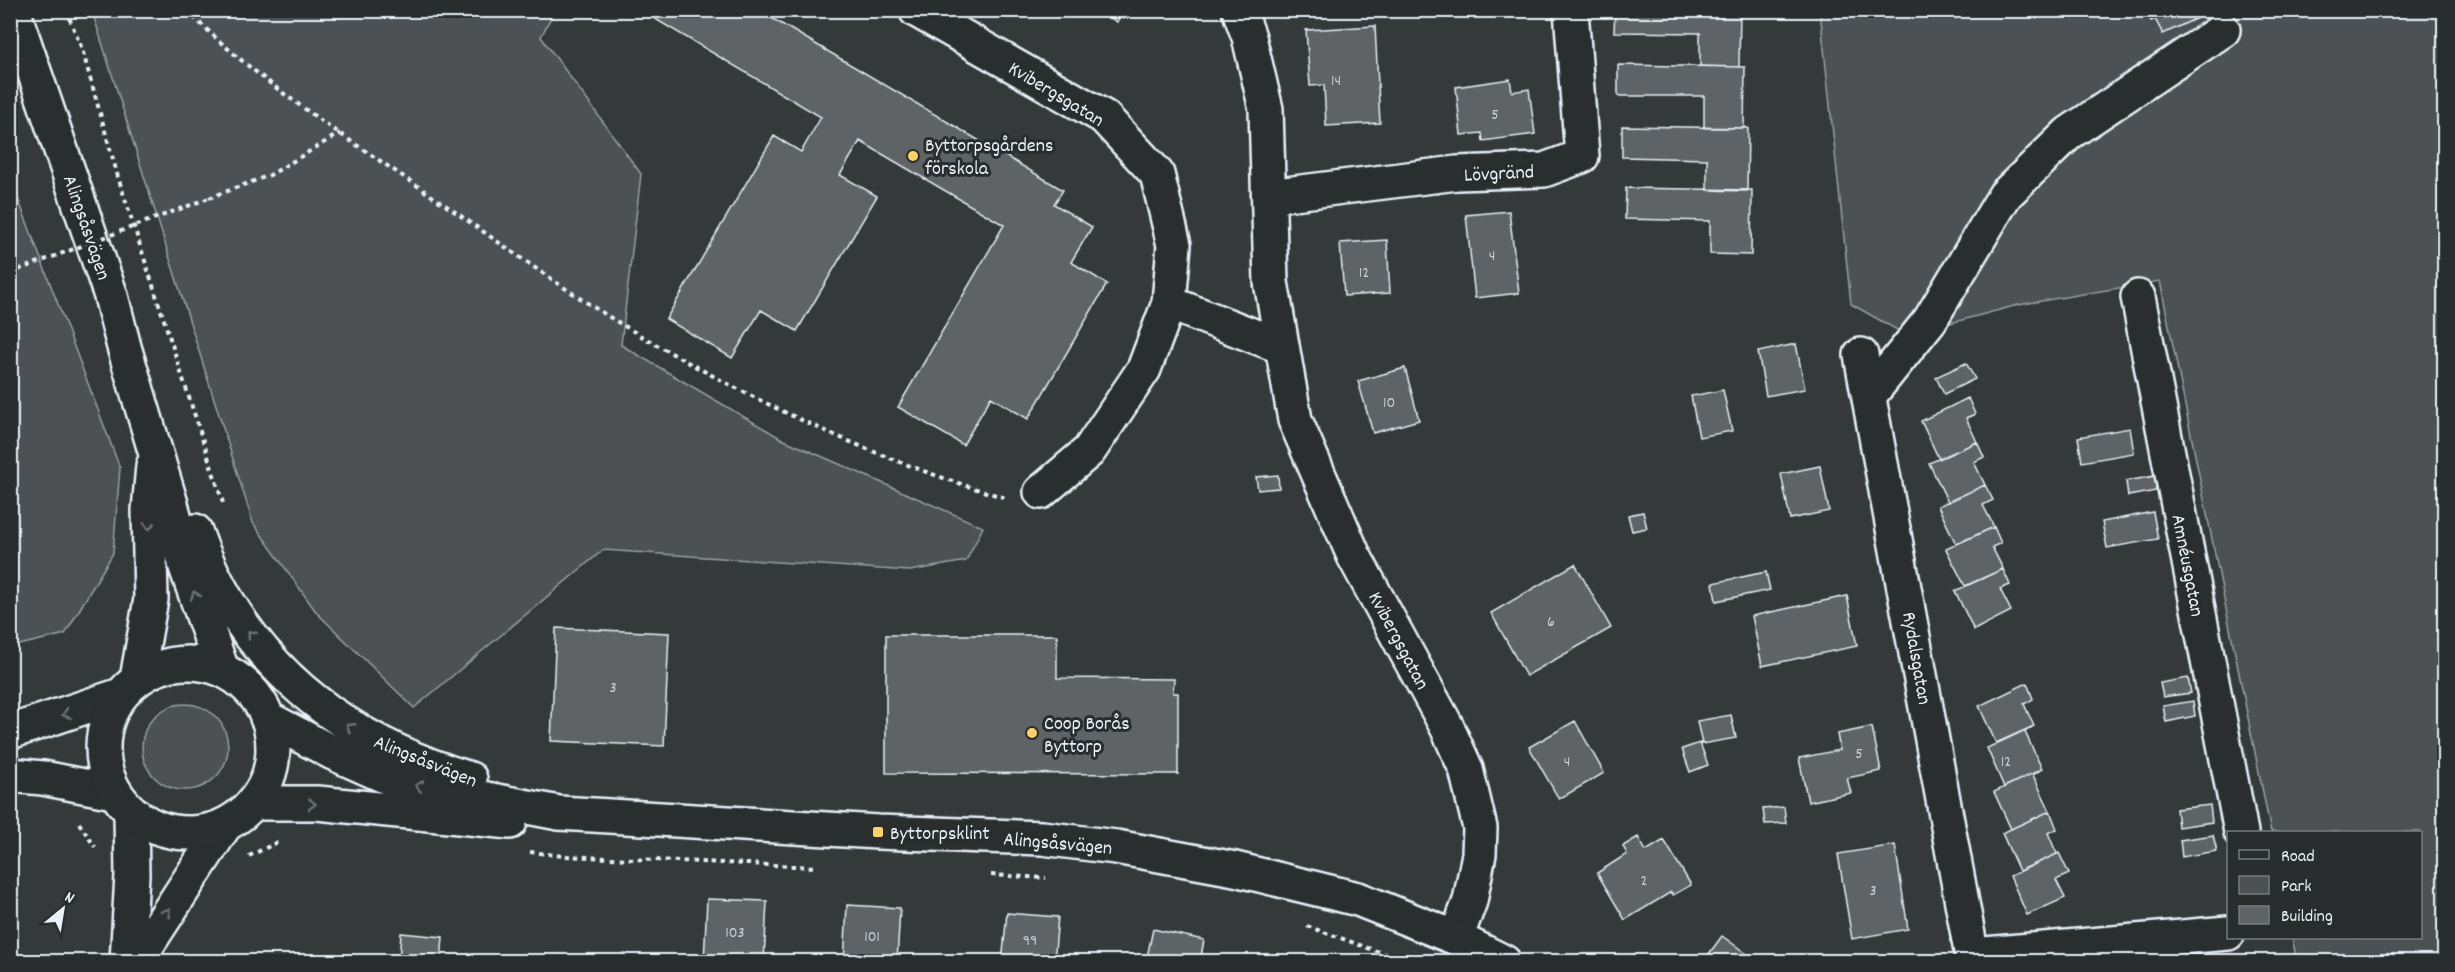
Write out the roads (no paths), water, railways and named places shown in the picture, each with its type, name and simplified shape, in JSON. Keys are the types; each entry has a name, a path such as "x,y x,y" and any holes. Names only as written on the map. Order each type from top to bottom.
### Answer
{"street":[{"name":"Alingsåsvägen","path":"13,10 111,296 155,447 186,567 222,670"},
{"name":"Kvibergsgatan","path":"916,10 1104,117 1157,174 1174,245 1169,303 1144,369 1089,451 1041,492"},
{"name":"Kvibergsgatan","path":"1239,10 1249,37 1266,109 1271,282 1280,346 1295,420 1354,556 1447,727 1466,769 1480,828 1479,854 1470,901 1456,938"},
{"name":"Lövgränd","path":"1269,196 1457,173 1544,170 1582,156 1571,10"},
{"path":"1869,396 1930,320 2005,195 2069,133 2223,30"},
{"name":"Amnéusgatan","path":"2138,297 2241,831"},
{"path":"1169,303 1280,346"},
{"name":"Rydalsgatan","path":"1862,355 1973,958"},
{"name":"Alingsåsvägen","path":"129,687 151,599 149,510 155,447"},
{"name":"Alingsåsvägen","path":"155,447 184,499 205,559 236,617 288,680 348,727 391,751 456,775 528,797 559,813"},
{"path":"10,732 129,687 156,669 178,663 200,664 222,670 249,690 267,718 273,740 272,762 265,784 253,803 225,825 209,831 176,833 144,822 122,802 107,776 103,742 105,725 129,687"},
{"name":"Alingsåsvägen","path":"267,718 333,753 398,782 559,813 866,831 1041,838 1116,847 1235,869 1358,899 1456,938 1504,962"},
{"path":"10,775 43,778 122,802"},
{"path":"122,802 132,874 127,962"},
{"name":"Alingsåsvägen","path":"253,803 317,803 507,823 559,813"},
{"path":"136,962 225,825"},
{"path":"1973,958 2227,933"}],"place":[{"name":"Byttorpsgårdens förskola","path":"913,156"},
{"name":"Coop Borås Byttorp","path":"1032,733"},
{"name":"Byttorpsklint","path":"878,832"}]}
